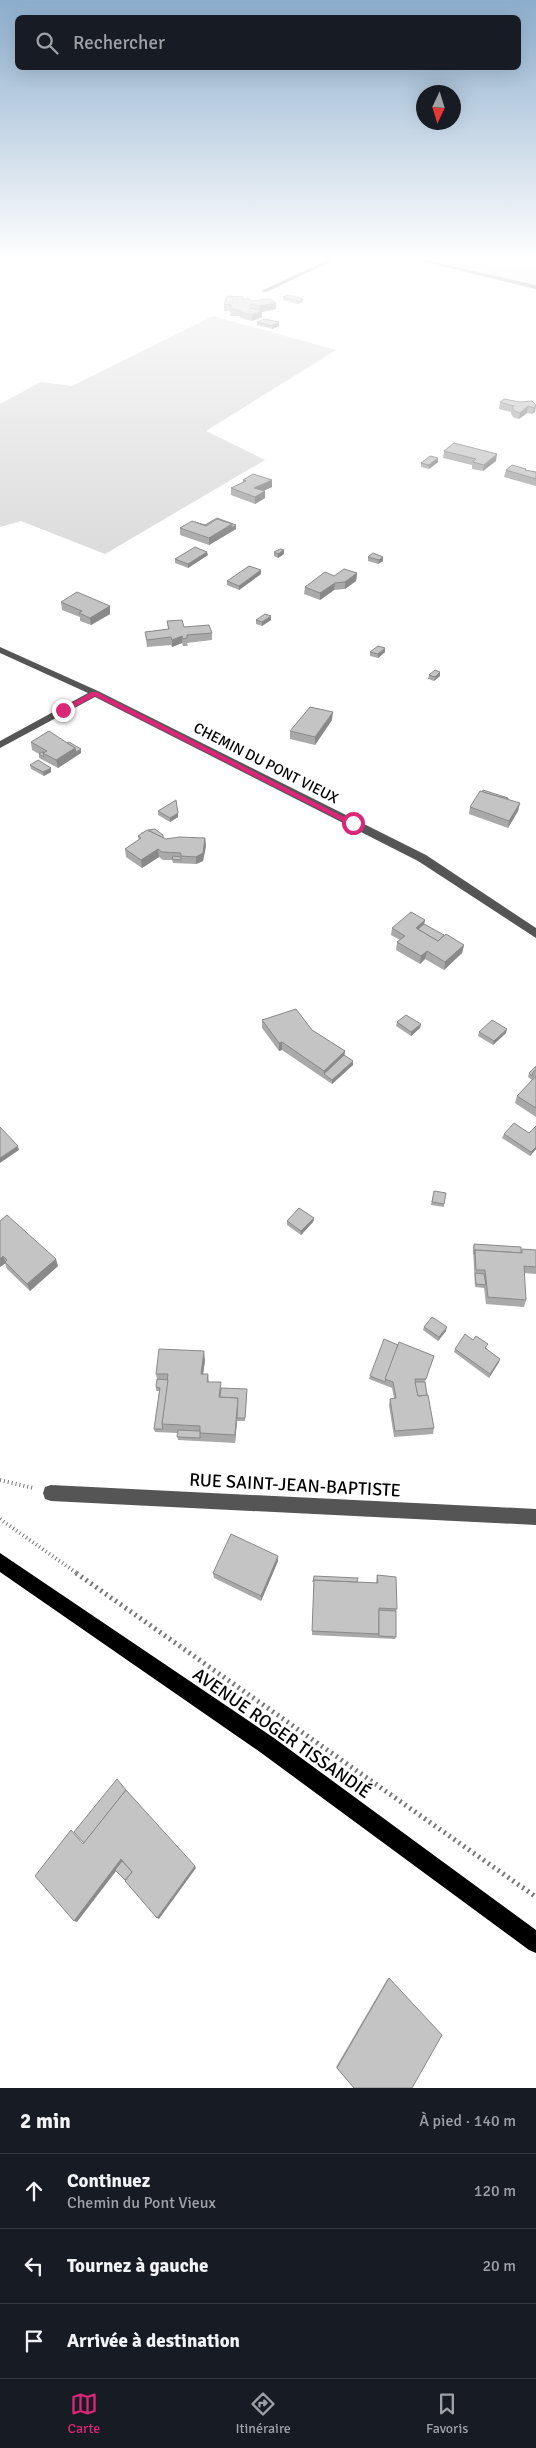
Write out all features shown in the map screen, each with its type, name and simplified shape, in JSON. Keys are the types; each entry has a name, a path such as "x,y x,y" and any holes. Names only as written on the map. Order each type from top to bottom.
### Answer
{"main road":[{"name":"AVENUE ROGER TISSANDIÉ","path":"0,1562 267,1745 536,1943"}],"street":[{"name":"CHEMIN DU PONT VIEUX","path":"3,654 94,693 422,858 536,934"},
{"path":"0,745 94,693"},
{"name":"RUE SAINT-JEAN-BAPTISTE","path":"51,1493 536,1517"}],"path":[{"path":"0,1480 51,1493"},
{"path":"0,1519 536,1897"}],"shaded area":[{"path":"132,356 326,356 206,431 265,460 105,554 21,521 0,527 0,404 41,382 72,386"}],"building":[{"path":"504,399 520,402 532,401 536,405 534,408 528,406 520,413 512,408 514,406 500,402"},
{"path":"454,443 497,454 484,465 473,462 476,459 444,451"},
{"path":"430,456 438,458 429,465 421,463"},
{"path":"512,465 536,472 536,479 506,470"},
{"path":"253,474 272,480 254,488 265,491 255,497 231,488 246,481 243,480"},
{"path":"217,518 236,525 232,528 232,524 217,519 206,526 195,522 205,525"},
{"path":"217,519 232,524 209,538 180,528 192,521 206,526"},
{"path":"195,547 207,552 188,564 175,559"},
{"path":"280,549 284,550 278,554 274,552"},
{"path":"373,553 383,557 379,560 368,557"},
{"path":"249,566 261,570 239,586 227,581"},
{"path":"344,569 357,573 345,582 335,583 320,593 305,587 325,572 334,576"},
{"path":"77,592 110,606 90,618 79,613 82,611 61,602"},
{"path":"265,614 271,616 262,622 256,620"},
{"path":"182,620 184,627 209,625 212,633 187,635 187,638 183,639 182,636 172,640 171,637 147,640 145,632 169,629 167,621"},
{"path":"378,646 385,648 378,654 370,652"},
{"path":"435,670 440,672 435,677 429,675"},
{"path":"310,707 333,712 315,737 290,731"},
{"path":"49,731 75,748 56,760 43,753 47,751 31,742"},
{"path":"69,742 81,749 76,752 75,748 67,743"},
{"path":"38,760 51,768 43,772 30,765"},
{"path":"483,790 508,798 508,799 482,792"},
{"path":"480,791 520,803 509,821 470,807"},
{"path":"176,800 178,813 170,818 158,811"},
{"path":"155,829 163,835 163,838 148,830"},
{"path":"147,830 166,839 179,837 205,838 203,853 196,857 181,856 181,853 162,852 158,849 141,860 125,849 141,838 138,836"},
{"path":"173,856 181,857 181,860 172,859"},
{"path":"411,912 425,920 416,928 438,941 446,934 464,945 445,962 427,951 421,956 397,942 405,936 392,928"},
{"path":"424,924 444,935 438,941 418,929"},
{"path":"296,1009 312,1030 345,1051 324,1071 282,1042 279,1043 262,1020"},
{"path":"406,1015 421,1024 411,1032 397,1022"},
{"path":"492,1020 507,1029 494,1041 479,1032"},
{"path":"344,1055 353,1061 332,1080 324,1074"},
{"path":"536,1066 536,1070 532,1076 529,1073"},
{"path":"536,1076 536,1108 517,1096"},
{"path":"514,1123 529,1133 536,1126 536,1147 531,1152 504,1134"},
{"path":"0,1127 18,1146 0,1158"},
{"path":"434,1191 446,1193 444,1204 432,1202"},
{"path":"299,1208 314,1218 301,1231 287,1221"},
{"path":"7,1215 56,1259 27,1284 5,1262 7,1260 3,1256 0,1259 0,1221"},
{"path":"474,1244 521,1247 521,1253 475,1250 474,1254"},
{"path":"522,1249 536,1250 536,1267 524,1266 526,1300 488,1297 485,1270 476,1270 475,1250 522,1253"},
{"path":"475,1273 484,1274 486,1285 476,1284"},
{"path":"432,1317 447,1327 439,1337 424,1327"},
{"path":"465,1334 473,1340 476,1336 488,1344 485,1348 500,1359 490,1374 455,1349"},
{"path":"384,1339 398,1345 385,1382 370,1376"},
{"path":"399,1342 434,1356 426,1379 415,1379 418,1396 428,1395 434,1428 395,1431 390,1399 396,1398 393,1382 385,1379"},
{"path":"159,1349 204,1351 201,1374 208,1374 207,1382 221,1382 219,1397 238,1398 235,1435 200,1433 200,1426 162,1424 168,1374 156,1374"},
{"path":"157,1379 168,1380 162,1424 163,1429 154,1429 160,1388 156,1387"},
{"path":"415,1382 425,1382 427,1395 418,1396"},
{"path":"221,1388 247,1389 245,1418 237,1418 238,1398 220,1397"},
{"path":"178,1430 200,1431 200,1438 177,1437"},
{"path":"231,1534 278,1556 261,1596 213,1573"},
{"path":"377,1575 396,1577 397,1609 379,1608 379,1634 312,1631 314,1580 378,1583"},
{"path":"314,1576 358,1578 357,1582 314,1580 313,1582"},
{"path":"379,1610 396,1611 396,1637 379,1636"},
{"path":"117,1779 126,1790 84,1843 74,1832"},
{"path":"126,1790 195,1866 157,1918 125,1881 132,1872 121,1859 74,1921 35,1876 71,1830 83,1844"},
{"path":"122,1861 132,1872 125,1880 115,1870"},
{"path":"389,1978 442,2035 412,2088 354,2088 337,2068"}],"route":[{"path":"63,710 94,693 353,823"}]}
